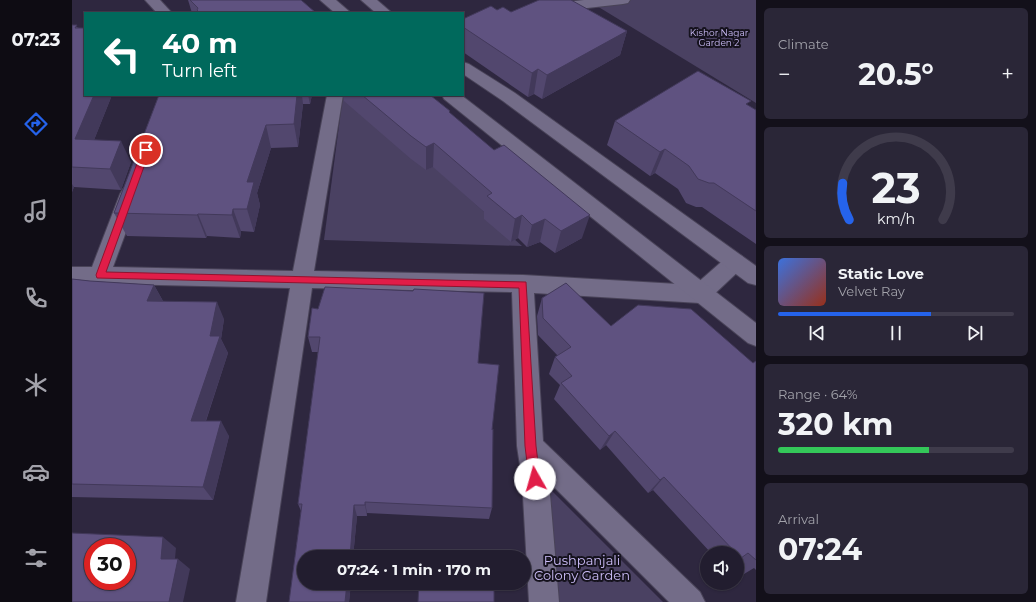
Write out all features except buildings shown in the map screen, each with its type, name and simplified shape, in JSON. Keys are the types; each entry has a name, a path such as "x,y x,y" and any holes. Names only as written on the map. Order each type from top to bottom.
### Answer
{"street":[{"path":"152,0 164,12"},
{"path":"327,0 343,12"},
{"path":"368,0 384,12"},
{"path":"538,4 540,9 623,0"},
{"path":"464,68 509,97 756,277"},
{"path":"251,602 302,280 335,96"},
{"path":"451,96 700,294 756,336"},
{"path":"100,275 137,174"},
{"path":"72,275 523,284 700,294 735,262"},
{"path":"523,284 530,446 535,479 544,602"},
{"path":"530,446 690,602"}],"green space":[{"name":"Kishor Nagar Garden 2","path":"624,0 756,0 756,103 592,3"},
{"path":"343,96 351,96 362,102 522,246 324,240"},
{"name":"Pushpanjali Colony Garden","path":"540,479 663,602 551,602"}],"route":[{"path":"146,150 100,275 523,284 530,446 535,479"}]}
